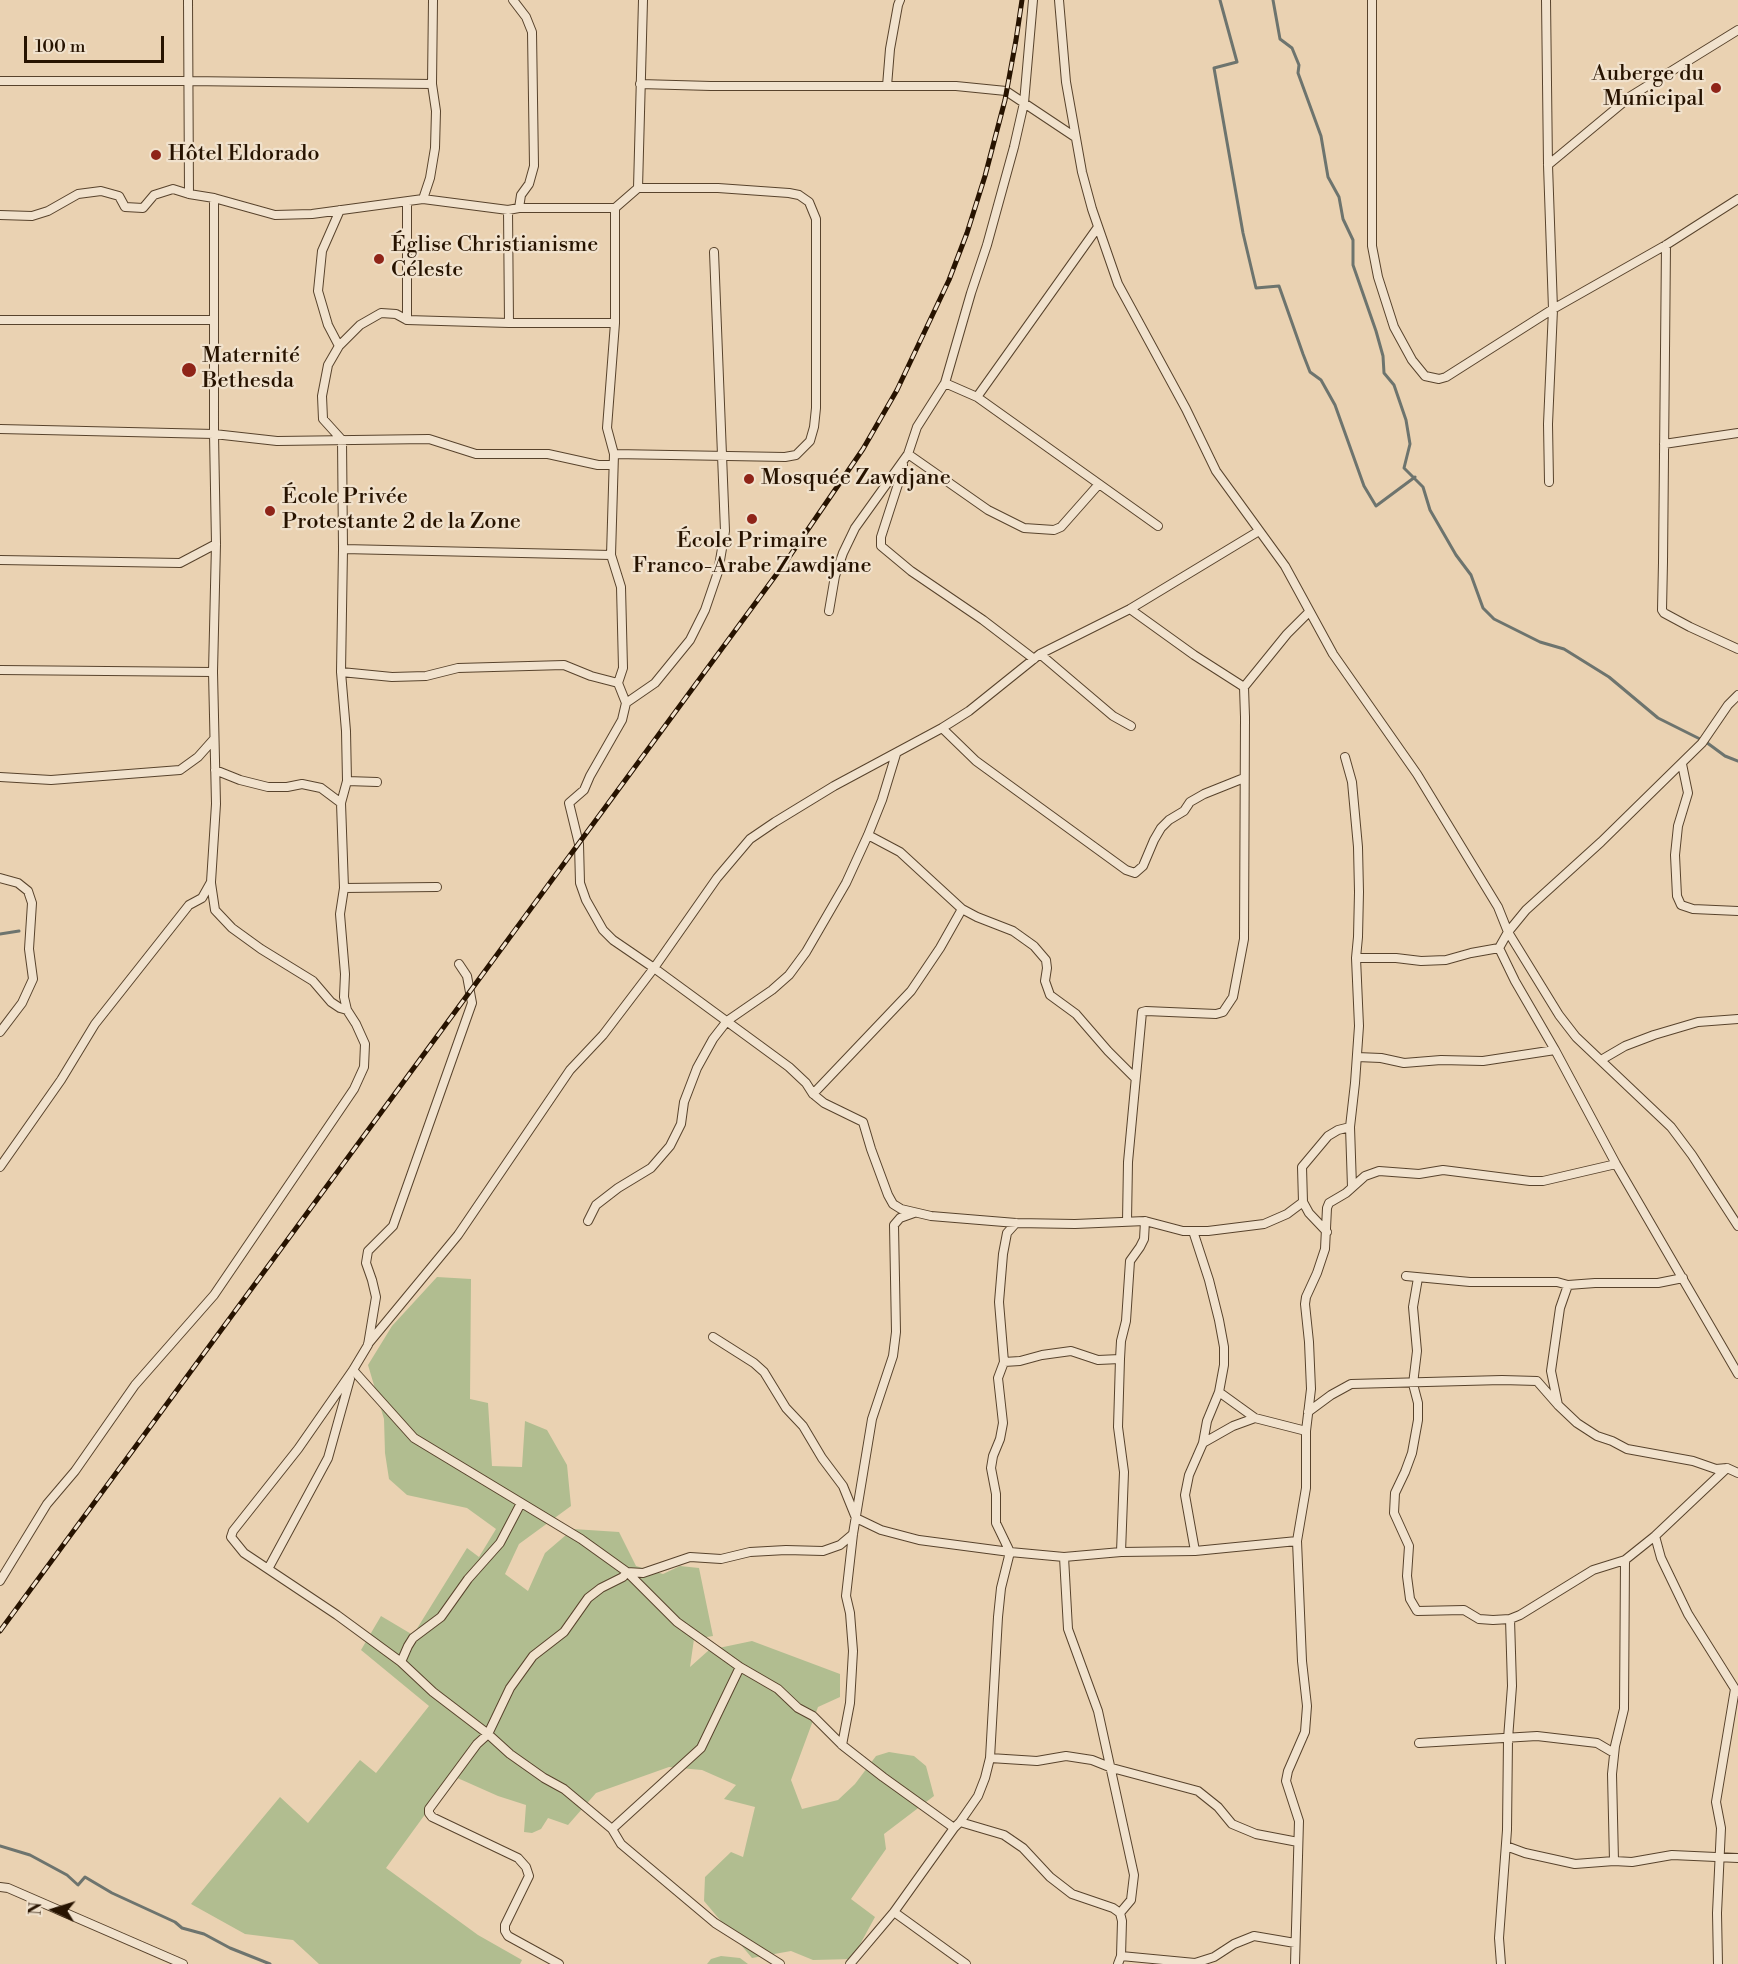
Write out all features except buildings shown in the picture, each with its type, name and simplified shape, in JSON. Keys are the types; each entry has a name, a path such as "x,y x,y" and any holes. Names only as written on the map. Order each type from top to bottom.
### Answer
{"street":[{"path":"188,0 189,194"},
{"path":"423,200 430,178 435,148 436,111 432,84 434,0"},
{"path":"513,0 526,17 532,32 534,166 529,184 521,195 519,208"},
{"path":"638,188 642,0"},
{"path":"887,86 890,49 900,0"},
{"path":"1033,0 1024,103 987,245 945,383 917,427 881,537 881,546 911,571 1037,657 1113,716 1131,726"},
{"path":"1059,0 1066,82 1075,137 1082,172 1098,227 1118,284 1186,409 1216,471 1285,566 1333,654 1417,774 1498,907 1508,932 1559,1015 1576,1037 1671,1127 1738,1226"},
{"path":"1372,0 1372,246 1394,327 1402,344 1425,376 1438,379 1446,377 1553,309 1665,245 1738,199"},
{"path":"1546,0 1553,309 1548,424 1549,482"},
{"path":"1548,165 1631,96 1738,30"},
{"path":"0,81 432,84"},
{"path":"640,84 956,86 1006,91 1075,137"},
{"path":"0,215 32,216 48,211 78,194 101,191 119,196 125,207 143,208 154,195 173,189 275,215 312,214 423,200 508,210 615,208 638,188 718,188 789,193 799,195 809,202 816,219 816,408 810,441 796,455 785,457 614,454"},
{"path":"214,198 213,434 216,544 213,672 216,804 211,882 214,910 232,928 313,981 331,1002 347,1010"},
{"path":"407,202 407,320"},
{"path":"615,208 615,323 607,428 614,454 611,555 621,587 623,668 618,683 626,703 622,720 584,790 569,803 579,843 580,883 595,917 613,940 797,1074 813,1094 824,1103 863,1122 893,1204 896,1332 893,1356 872,1419 853,1534 846,1596 850,1613 853,1652 849,1703 842,1745"},
{"path":"339,346 328,325 318,291 322,251 340,210"},
{"path":"508,210 509,323"},
{"path":"977,396 1098,227"},
{"path":"1665,245 1662,610 1690,627 1738,649"},
{"path":"626,703 655,683 690,640 712,592 718,572 725,531 714,252"},
{"path":"0,1581 47,1504 75,1471 135,1385 214,1294 354,1089 364,1067 365,1044 347,1010 344,997 345,974 340,914 344,888 341,803 347,781 341,672 342,441 323,419 322,396 328,365 339,346 360,325 381,313 396,314 407,320 615,323"},
{"path":"0,320 214,320"},
{"path":"945,383 977,396 1158,526"},
{"path":"0,429 213,434 277,441 429,439 476,454 548,454 597,465 613,465"},
{"path":"1664,444 1738,433"},
{"path":"906,457 988,510 1024,528 1054,530 1061,527 1099,484"},
{"path":"829,611 835,576 851,536 906,457"},
{"path":"780,1964 715,1923 621,1844 612,1829 564,1789 543,1778 510,1754 416,1678 401,1662 337,1615 244,1553 231,1537 233,1531 298,1449 368,1345 458,1235 570,1070 603,1035 654,968 717,878 750,839 834,786 896,754 969,711 1037,657 1130,609 1259,531"},
{"path":"0,560 180,563 216,544"},
{"path":"343,549 611,555"},
{"path":"1130,609 1194,655 1244,687"},
{"path":"1127,1221 1128,1162 1142,1012 1216,1014 1223,1012 1233,997 1244,939 1244,687 1287,634 1309,612"},
{"path":"341,672 392,677 426,676 458,668 564,664 591,676 618,683"},
{"path":"0,670 213,672"},
{"path":"1499,948 1508,932 1526,910 1601,842 1702,743 1728,705 1738,695"},
{"path":"1728,705 1738,707"},
{"path":"942,728 975,761 1126,870 1135,873 1143,866 1154,840 1169,820 1184,811 1190,801 1244,778"},
{"path":"0,777 51,780 180,770 198,757 214,740"},
{"path":"588,1221 596,1205 618,1188 651,1168 669,1146 681,1124 684,1102 697,1068 713,1038 727,1021 772,990 789,975 806,952 846,883 868,835 896,754"},
{"path":"1345,757 1352,782 1358,847 1356,958 1359,1005 1357,1057 1350,1127 1352,1187"},
{"path":"1682,764 1688,793 1678,826 1675,855 1677,896 1681,905 1693,909 1738,911"},
{"path":"215,770 240,780 268,787 302,784 321,788 341,803"},
{"path":"347,781 377,782"},
{"path":"868,835 900,852 962,909 1013,931 1034,946 1046,960 1045,981 1050,995 1076,1014 1135,1078"},
{"path":"0,878 18,883 28,891 32,903 29,949 33,979 22,1003 0,1032"},
{"path":"0,1167 61,1080 95,1024 189,905 202,897 211,882"},
{"path":"344,888 437,887"},
{"path":"813,1094 911,991 940,948 962,909"},
{"path":"1356,958 1446,960 1499,948"},
{"path":"1499,948 1616,1164 1738,1374"},
{"path":"368,1345 376,1297 366,1263 368,1251 393,1226 472,1003 467,976 459,964"},
{"path":"1601,1060 1625,1046 1654,1035 1698,1022 1738,1019"},
{"path":"1357,1057 1381,1058 1404,1063 1442,1060 1484,1061 1555,1050"},
{"path":"1327,1232 1303,1202 1302,1167 1328,1136 1350,1127"},
{"path":"1295,1964 1299,1821 1286,1781 1305,1732 1307,1706 1302,1661 1297,1541 1306,1488 1306,1431 1311,1389 1305,1304 1325,1249 1329,1203 1365,1176 1379,1171 1419,1174 1443,1170 1530,1181 1616,1164"},
{"path":"893,1204 914,1213 1016,1223 1075,1224 1145,1221 1193,1232 1264,1224 1287,1214 1303,1202"},
{"path":"894,1225 900,1218 914,1213"},
{"path":"1121,1552 1124,1472 1118,1427 1121,1341 1126,1321 1130,1262 1144,1239 1145,1221"},
{"path":"850,1964 894,1912 978,1796 986,1778 990,1758 1001,1588 1010,1552 996,1522 996,1494 991,1468 1003,1423 998,1378 1004,1362 999,1302 1007,1233 1016,1223"},
{"path":"1193,1232 1209,1280 1224,1347 1224,1365 1219,1392 1207,1421 1203,1443 1190,1475 1185,1495 1195,1551"},
{"path":"1406,1276 1480,1282 1557,1282 1568,1285 1619,1282 1658,1283 1683,1278"},
{"path":"1418,1278 1413,1307 1417,1351 1413,1384 1418,1403 1418,1420 1412,1453 1395,1493 1394,1513 1409,1546 1407,1576 1410,1599 1417,1611 1464,1610 1479,1619 1510,1619 1593,1570 1625,1560 1726,1468"},
{"path":"1558,1405 1551,1371 1560,1308 1568,1285"},
{"path":"713,1337 764,1372 786,1408 803,1426 822,1458 843,1486 856,1518 880,1530 919,1540 1064,1557 1121,1552 1195,1551 1297,1541"},
{"path":"1004,1362 1071,1351 1098,1360 1120,1359"},
{"path":"353,1370 414,1438 581,1539 627,1572 677,1622 741,1667 778,1689 798,1708 813,1716 842,1745 883,1777 957,1825 1004,1835 1023,1848 1050,1877 1072,1894 1113,1908 1120,1913 1122,1921 1120,1960 1195,1963 1214,1957 1234,1944 1254,1936 1295,1943"},
{"path":"268,1569 328,1458 353,1370"},
{"path":"1308,1412 1351,1384 1537,1381 1577,1423 1597,1436 1628,1449 1693,1461 1716,1469 1726,1468 1738,1473"},
{"path":"1219,1392 1255,1418 1306,1431"},
{"path":"1203,1443 1233,1426 1255,1418"},
{"path":"401,1662 413,1638 441,1617 468,1579 500,1544 521,1503"},
{"path":"560,1964 508,1936 505,1931 505,1924 529,1876 526,1867 518,1858 432,1817 429,1813 429,1809 477,1744 488,1734 510,1688 534,1656 564,1632 588,1598 627,1572 643,1573 690,1557 721,1559 750,1552 823,1551 840,1545 853,1534"},
{"path":"1654,1536 1661,1558 1688,1614 1736,1691 1716,1802 1721,1828 1717,1913 1718,1964"},
{"path":"1064,1557 1068,1629 1098,1711 1134,1875 1131,1900 1120,1913"},
{"path":"1614,1861 1611,1798 1614,1753 1624,1709 1625,1560"},
{"path":"1501,1964 1499,1938 1506,1846 1508,1739 1512,1686 1510,1619"},
{"path":"612,1829 701,1748 741,1667"},
{"path":"1419,1743 1537,1736 1597,1743 1614,1753"},
{"path":"990,1758 1037,1761 1066,1755 1092,1760 1112,1768 1198,1791 1218,1807 1232,1824 1256,1834 1298,1842"},
{"path":"1506,1846 1575,1864 1632,1862 1672,1855 1738,1858"},
{"path":"0,1887 8,1888 183,1964"},
{"path":"894,1912 966,1964"}],"green space":[{"path":"437,1277 471,1279 470,1399 488,1403 492,1466 522,1467 525,1421 547,1430 567,1465 571,1506 519,1544 505,1574 528,1591 545,1553 573,1529 619,1532 636,1566 663,1574 680,1566 699,1568 713,1636 694,1639 690,1667 709,1650 752,1641 840,1674 840,1697 818,1707 791,1780 802,1809 838,1800 855,1784 876,1756 889,1752 914,1756 926,1766 934,1796 884,1834 886,1849 851,1899 875,1917 852,1959 813,1960 791,1951 752,1958 704,1901 705,1877 731,1852 743,1857 755,1807 724,1799 736,1785 702,1770 669,1767 596,1793 568,1825 548,1818 541,1829 532,1833 524,1832 526,1805 498,1796 453,1776 386,1868 478,1935 522,1960 520,1964 319,1964 293,1940 245,1934 191,1904 280,1797 308,1823 360,1760 376,1773 429,1706 361,1650 381,1616 413,1635 467,1548 479,1557 496,1529 467,1508 407,1495 389,1479 385,1453 384,1419 368,1365 392,1326"},
{"path":"721,1956 740,1958 748,1964 707,1964 711,1959"}],"waterway":[{"path":"1220,0 1237,62 1214,68 1243,233 1256,288 1279,286 1310,372 1321,380 1335,405 1364,486 1376,506 1415,477"},
{"path":"1273,0 1280,39 1292,48 1299,65 1298,73 1321,136 1328,177 1339,197 1343,219 1353,240 1353,265 1376,331 1383,356 1384,373 1394,385 1406,420 1410,444 1404,468 1423,487 1430,510 1456,555 1471,575 1483,608 1494,619 1540,642 1564,649 1609,677 1658,718 1738,761"},
{"path":"0,934 19,931"},
{"path":"0,1846 30,1855 67,1875 78,1885 85,1877 112,1893 175,1922 182,1928 204,1934 230,1948 270,1964"}],"railway":[{"path":"0,1631 787,560 863,449 897,390 949,280 967,233 1005,100 1022,0"}],"place":[{"name":"Auberge du Municipal","path":"1716,88"},
{"name":"Hôtel Eldorado","path":"156,155"},
{"name":"Église Christianisme Céleste","path":"379,259"},
{"name":"Maternité Bethesda","path":"189,370"},
{"name":"Mosquée Zawdjane","path":"749,479"},
{"name":"École Privée Protestante 2 de la Zone","path":"270,511"},
{"name":"École Primaire Franco-Arabe Zawdjane","path":"752,519"}]}
